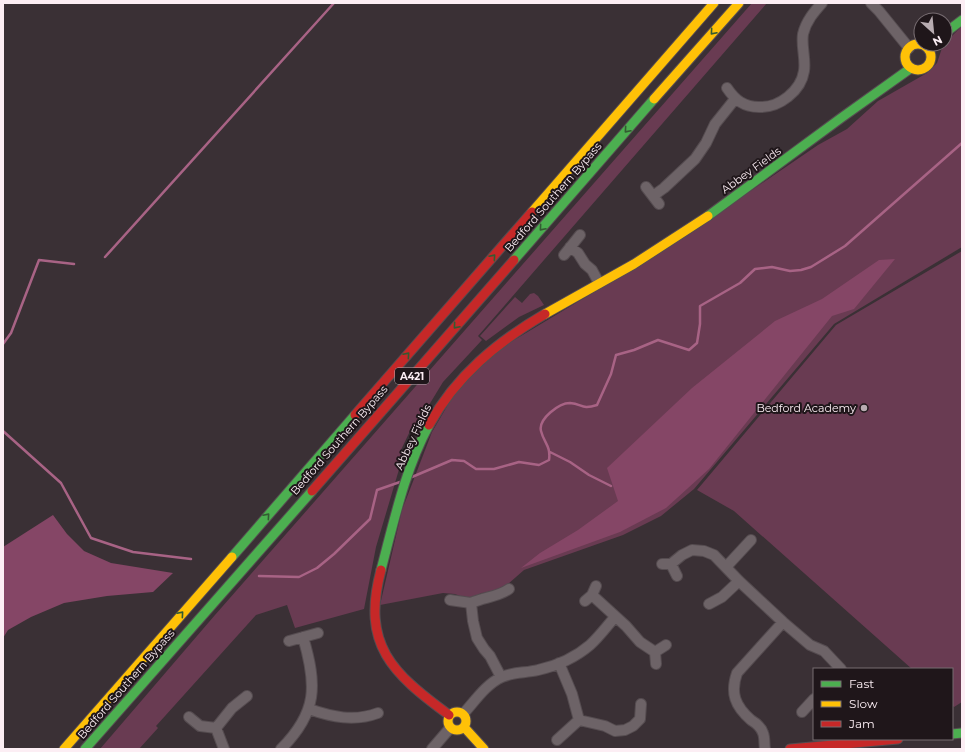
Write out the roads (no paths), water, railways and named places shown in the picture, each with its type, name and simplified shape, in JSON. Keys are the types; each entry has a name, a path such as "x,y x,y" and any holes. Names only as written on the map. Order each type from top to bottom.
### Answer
{"main road":[{"name":"Bedford Southern Bypass","path":"64,749 714,3"},
{"name":"Bedford Southern Bypass","path":"85,749 738,3"},
{"path":"953,27 962,20"},
{"path":"913,46 909,48 905,56 906,62 911,68 916,70 926,67 930,62 930,52"},
{"name":"Abbey Fields","path":"449,715 412,688 400,677 380,641 376,624 375,604 379,581 407,477 423,438 436,413 452,390 471,368 492,348 516,331 642,260 701,221 855,107 893,82 911,68"},
{"path":"456,712 464,713 467,720 464,727 456,730 450,728 447,722 449,715 456,712"},
{"path":"464,727 484,749"},
{"path":"790,749 888,740"}],"street":[{"path":"727,88 739,103 748,106 759,107 774,105 790,95 796,88 804,72 803,34 806,24 822,3"},
{"path":"871,3 909,48"},
{"path":"653,196 664,188 695,159 706,143 715,124 735,99"},
{"path":"646,187 659,204"},
{"path":"580,235 567,251 578,253 585,264 592,270 599,283"},
{"path":"726,567 751,540"},
{"path":"677,576 667,564 682,555 692,550 704,551 714,555 782,622 810,645 824,651 840,668"},
{"path":"710,604 722,597 739,581"},
{"path":"450,600 471,603 482,598 501,595 509,589"},
{"path":"591,594 626,626 640,642 656,652"},
{"path":"471,603 477,638 490,656 501,677"},
{"path":"464,713 483,692 501,677 514,673 535,671 559,663 576,655 590,645 615,617"},
{"path":"765,749 763,733 758,726 742,712 737,703 733,692 734,682 737,673 782,622"},
{"path":"290,641 318,633"},
{"path":"281,749 302,724 309,709 312,692 312,676 303,638"},
{"path":"656,652 666,645"},
{"path":"656,652 656,664"},
{"path":"559,663 572,694 579,720"},
{"path":"216,728 232,708 247,696"},
{"path":"802,712 813,700"},
{"path":"579,720 605,726 615,731 624,730 642,720 641,704"},
{"path":"309,709 341,719 367,722 378,713"},
{"path":"189,717 200,726 216,728"},
{"path":"557,740 579,720"},
{"path":"216,728 224,749"},
{"path":"432,749 450,728"}],"waterway":[{"path":"105,257 334,3"},
{"path":"412,477 452,460 464,461 476,469 494,469 519,462 539,465 549,460 549,451 541,431 541,426 546,417 550,412 565,404 570,403 585,407 597,405 611,374 616,355 634,350 658,340 689,350 697,343 700,324 700,306 740,283 755,269 772,267 790,271 801,270 811,267 845,246 962,143"},
{"path":"3,344 11,333 39,260 74,264"},
{"path":"3,431 61,483 91,538 133,552 191,559"},
{"path":"550,452 611,486"},
{"path":"259,576 299,577 317,568 334,554 370,519 377,490 400,482"}],"place":[{"name":"Bedford Academy","path":"864,408"}]}
